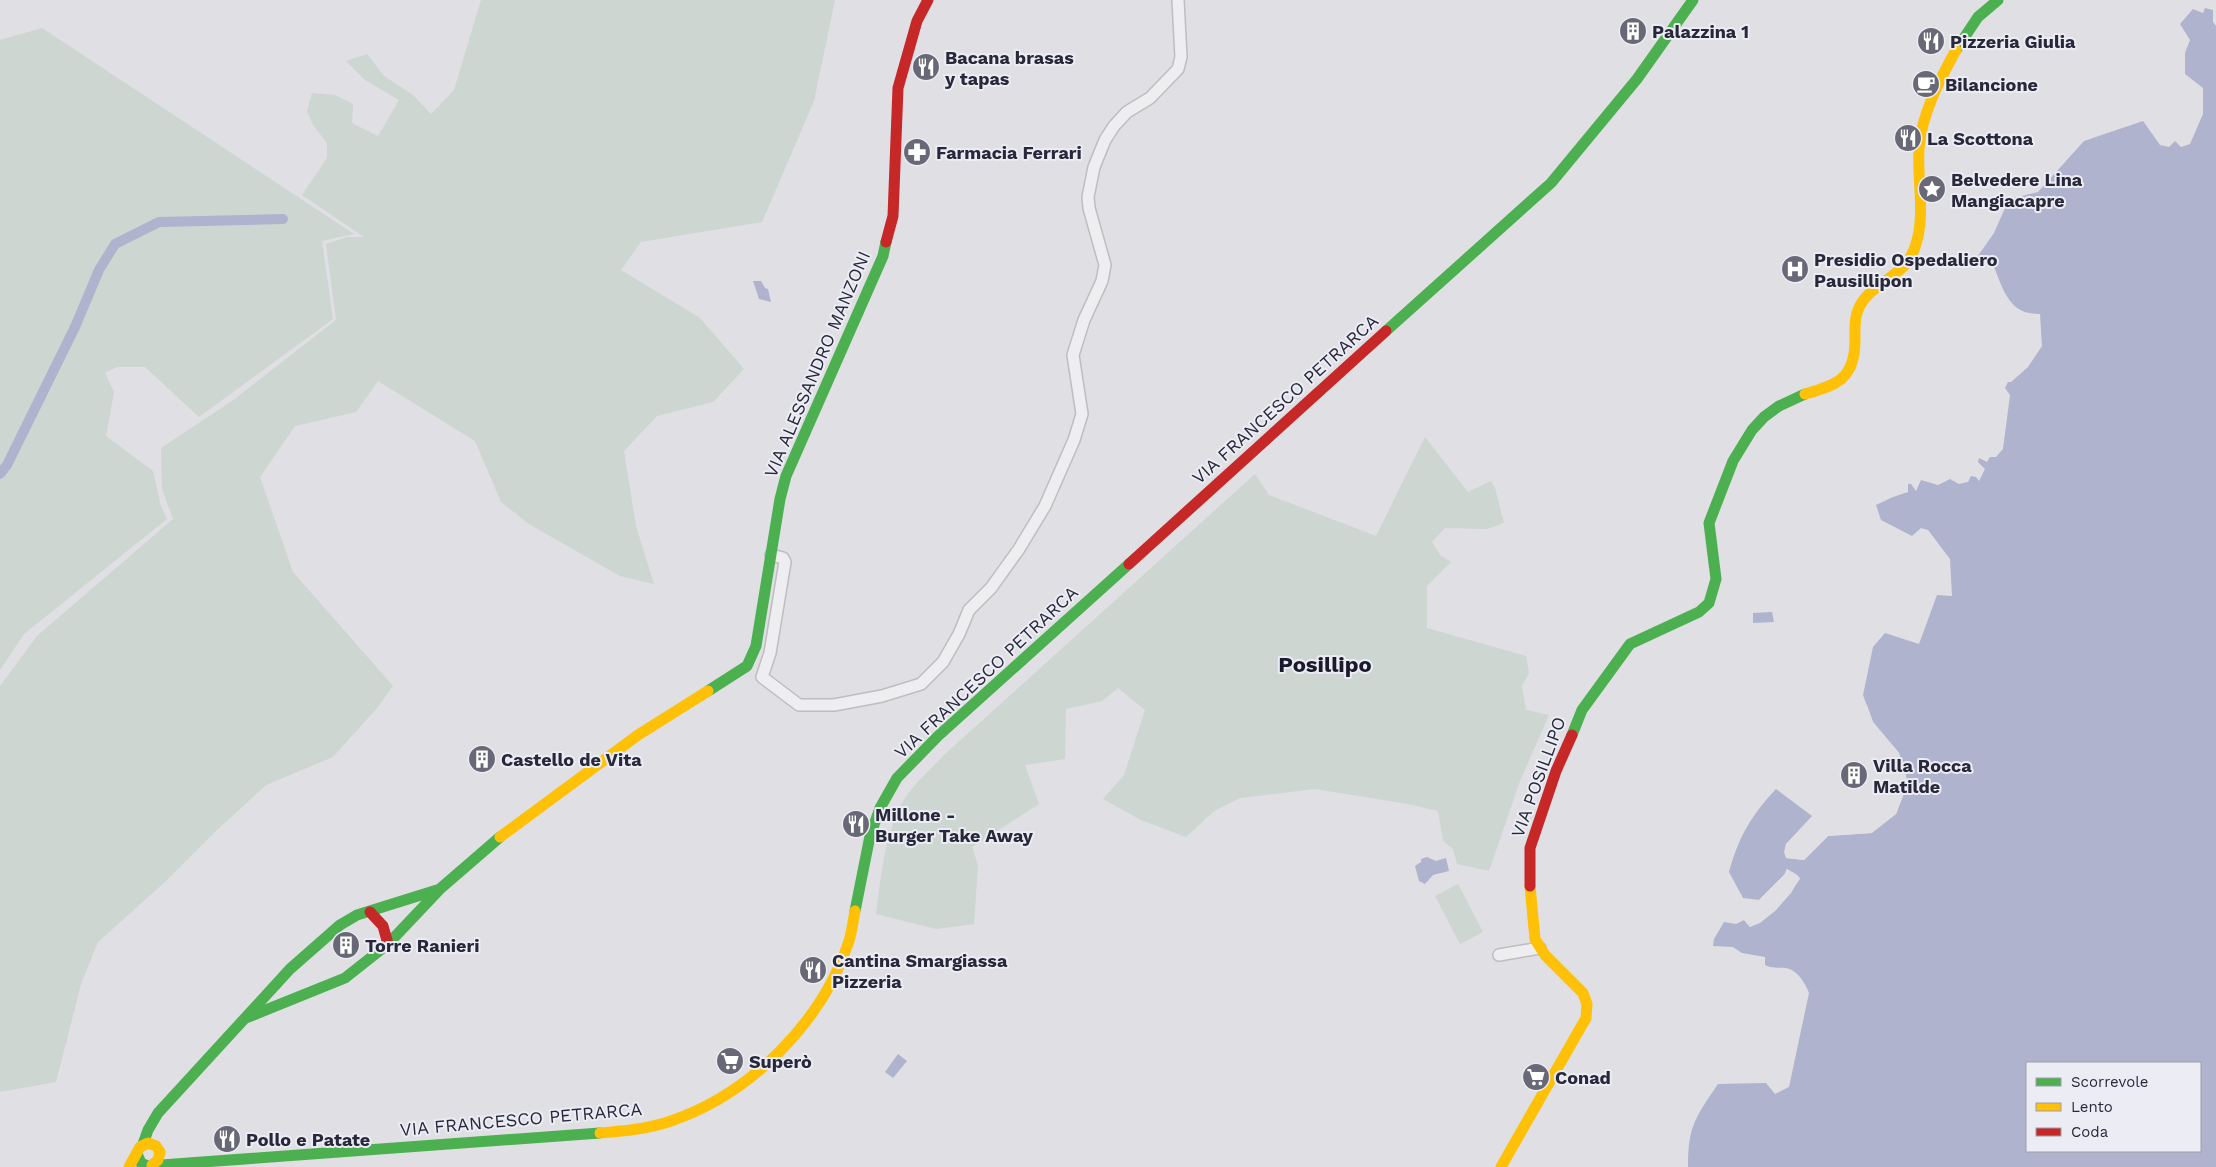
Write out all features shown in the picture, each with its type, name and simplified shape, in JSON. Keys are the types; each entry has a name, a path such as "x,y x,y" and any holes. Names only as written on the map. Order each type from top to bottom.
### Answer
{"street":[{"name":"VIA ALESSANDRO MANZONI","path":"246,1018 345,978 388,944 441,888 501,836 638,735 748,666 756,646 780,499 786,476 883,256 893,216 898,88 918,21 928,0"},
{"path":"771,555 784,558 785,562 770,653 762,677 799,705 834,705 890,694 921,684 943,662 959,634 969,610 991,588 1019,549 1045,506 1074,440 1082,414 1073,355 1084,320 1102,281 1104,265 1089,208 1088,197 1094,167 1105,140 1114,126 1127,112 1150,98 1178,69 1180,57 1178,0"},
{"name":"VIA FRANCESCO PETRARCA","path":"148,1166 642,1129 672,1121 692,1112 714,1101 761,1070 796,1036 824,996 849,941 870,836 880,808 897,778 938,736 1552,183 1636,79 1692,0"},
{"name":"VIA POSILLIPO","path":"1500,1167 1567,1053 1587,1011 1586,998 1540,948 1535,939 1528,857 1533,837 1576,719 1630,644 1699,612 1709,603 1716,579 1710,522 1712,512 1735,455 1747,435 1776,406 1796,397 1828,387 1843,379 1849,372 1854,354 1855,325 1862,302 1876,288 1906,265 1916,245 1921,135 1934,95 1966,34 1978,18 1998,0"},
{"name":"VIA ALESSANDRO MANZONI","path":"129,1167 140,1149 150,1124 170,1100 286,974 340,925 357,915 419,897 441,888"},
{"path":"370,912 374,914 384,928 388,944"},
{"path":"1499,955 1540,948"},
{"path":"286,974 285,982 293,991 310,993"},
{"name":"VIA ALESSANDRO MANZONI","path":"148,1166 158,1160 159,1142 165,1110 170,1100"},
{"name":"VIA FRANCESCO PETRARCA","path":"140,1149 159,1142 205,1161"},
{"path":"140,1149 141,1163 148,1166"}],"shaded area":[{"path":"481,0 835,0 814,101 762,222 641,242 621,270 700,318 744,369 713,402 657,416 624,451 636,526 654,584 620,576 529,524 501,502 475,441 378,381 356,412 295,426 260,477 293,572 393,686 377,708 333,757 266,785 166,881 98,942 81,984 56,1082 0,1092 0,686 37,636 173,519 162,489 161,448 232,401 336,320 326,244 347,237 364,237 302,195 327,158 327,143 313,125 307,111 312,93 335,95 353,104 352,123 378,136 399,100 365,80 346,61 367,54 384,76 413,95 431,114 454,90"},
{"path":"42,28 354,234 322,241 333,319 199,417 145,367 117,367 105,373 114,392 106,436 153,471 161,506 167,519 24,634 0,670 0,40"},
{"path":"1425,437 1468,492 1491,481 1495,488 1504,523 1487,529 1445,528 1432,542 1440,555 1451,562 1427,586 1427,628 1526,656 1529,673 1522,686 1526,710 1549,715 1520,781 1489,871 1457,864 1453,849 1443,841 1438,811 1408,804 1315,789 1240,798 1214,811 1186,837 1141,820 1103,799 1124,775 1145,710 1118,688 1102,701 1066,709 1065,759 1025,765 1039,804 972,847 978,865 974,924 936,929 876,914 884,858 891,831 901,805 915,785 944,755 1255,474 1269,495 1376,536"},
{"path":"1458,884 1483,932 1460,944 1435,896"}],"water":[{"path":"2205,8 2213,10 2213,22 2216,26 2216,1167 1688,1167 1688,1153 1695,1122 1718,1084 1766,1083 1775,1094 1789,1087 1809,993 1797,974 1789,969 1765,965 1765,957 1742,953 1733,947 1713,946 1714,939 1724,922 1736,924 1744,920 1750,927 1775,911 1800,879 1787,869 1784,875 1759,900 1743,898 1729,872 1747,827 1776,789 1812,816 1786,844 1786,858 1804,860 1828,836 1872,833 1896,814 1908,783 1899,753 1873,722 1863,695 1873,647 1885,633 1919,644 1937,595 1952,596 1950,559 1928,530 1921,528 1912,536 1881,520 1876,505 1908,492 1908,484 1911,484 1916,491 1921,480 1938,485 1950,479 1959,484 1968,482 1971,476 1976,477 1979,481 1985,469 1978,462 1979,458 1987,462 1990,457 1996,457 2003,449 2010,395 2005,388 2008,382 2011,382 2028,367 2042,346 2040,314 2029,313 2014,305 2008,298 1992,262 1975,260 1994,233 2009,199 2038,192 2084,141 2143,121 2160,145 2169,147 2175,141 2181,147 2190,144 2203,114 2203,88 2185,74 2185,53 2190,40 2180,24 2193,9 2203,13"},
{"path":"753,281 761,281 765,288 768,289 771,302 759,299"},
{"path":"1772,612 1774,622 1753,623 1753,613"},
{"path":"1427,857 1436,861 1446,858 1449,871 1433,875 1425,884 1419,881 1415,866 1421,862 1421,859"},
{"path":"898,1054 907,1061 893,1078 885,1072"}],"pier":[{"path":"1867,705 1873,722 1899,753 1908,783 1896,814 1871,833 1828,836 1804,860 1786,858 1784,852 1786,844 1814,815 1814,818 1789,845 1788,856 1803,858 1827,834 1870,831 1894,813 1906,783 1897,754 1871,723 1864,706"},
{"path":"1787,869 1800,878 1791,893 1775,911 1760,923 1750,927 1744,920 1745,918 1750,924 1759,920 1773,909 1789,892 1797,879 1788,872 1786,877 1757,902 1784,875"}],"waterway":[{"path":"0,474 7,465 75,327 99,270 115,244 159,222 283,219"}],"traffic: fast":[{"path":"1386,331 1551,183 1637,79 1693,0"},
{"path":"1956,50 1978,17 1998,0"},
{"path":"708,691 747,666 756,646 780,499 786,476 883,256 886,242"},
{"path":"1572,735 1582,710 1630,644 1699,612 1709,603 1716,579 1709,523 1733,461 1752,430 1764,417 1779,406 1805,394"},
{"path":"855,911 870,836 880,808 897,778 938,736 1129,564"},
{"path":"246,1018 345,978 388,944 441,888 500,837"},
{"path":"143,1144 148,1130 158,1113 290,969 340,925 357,915 437,890"},
{"path":"137,1154 141,1163 148,1166 600,1133"}],"traffic: slow":[{"path":"1805,394 1835,383 1848,371 1854,353 1855,321 1858,310 1870,293 1903,266 1910,258 1915,247 1921,211 1919,149 1923,123 1932,98 1956,50"},
{"path":"500,837 638,735 708,691"},
{"path":"1501,1167 1586,1018 1587,1004 1583,993 1545,955 1535,939 1530,886"},
{"path":"600,1133 645,1128 671,1121 701,1109 729,1093 756,1073 780,1051 802,1026 821,999 837,971 849,941 855,911"},
{"path":"129,1167 140,1147 148,1143 156,1146 160,1152 158,1160 152,1165"}],"traffic: jam":[{"path":"886,242 893,216 898,88 917,21 928,0"},
{"path":"1129,564 1386,331"},
{"path":"1530,886 1530,848 1556,771 1572,735"},
{"path":"370,912 383,926 388,944"}],"place":[{"name":"Palazzina 1","path":"1633,31"},
{"name":"Pizzeria Giulia","path":"1931,41"},
{"name":"Bacana brasas y tapas","path":"926,67"},
{"name":"Bilancione","path":"1926,84"},
{"name":"La Scottona","path":"1908,138"},
{"name":"Farmacia Ferrari","path":"917,152"},
{"name":"Belvedere Lina Mangiacapre","path":"1932,189"},
{"name":"Presidio Ospedaliero Pausillipon","path":"1795,269"},
{"name":"Castello de Vita","path":"482,759"},
{"name":"Villa Rocca Matilde","path":"1854,775"},
{"name":"Millone - Burger Take Away","path":"856,824"},
{"name":"Torre Ranieri","path":"346,945"},
{"name":"Cantina Smargiassa Pizzeria","path":"813,970"},
{"name":"Superò","path":"730,1061"},
{"name":"Conad","path":"1536,1077"},
{"name":"Pollo e Patate","path":"227,1139"}],"district":[{"name":"Posillipo","path":"1325,664"}]}
